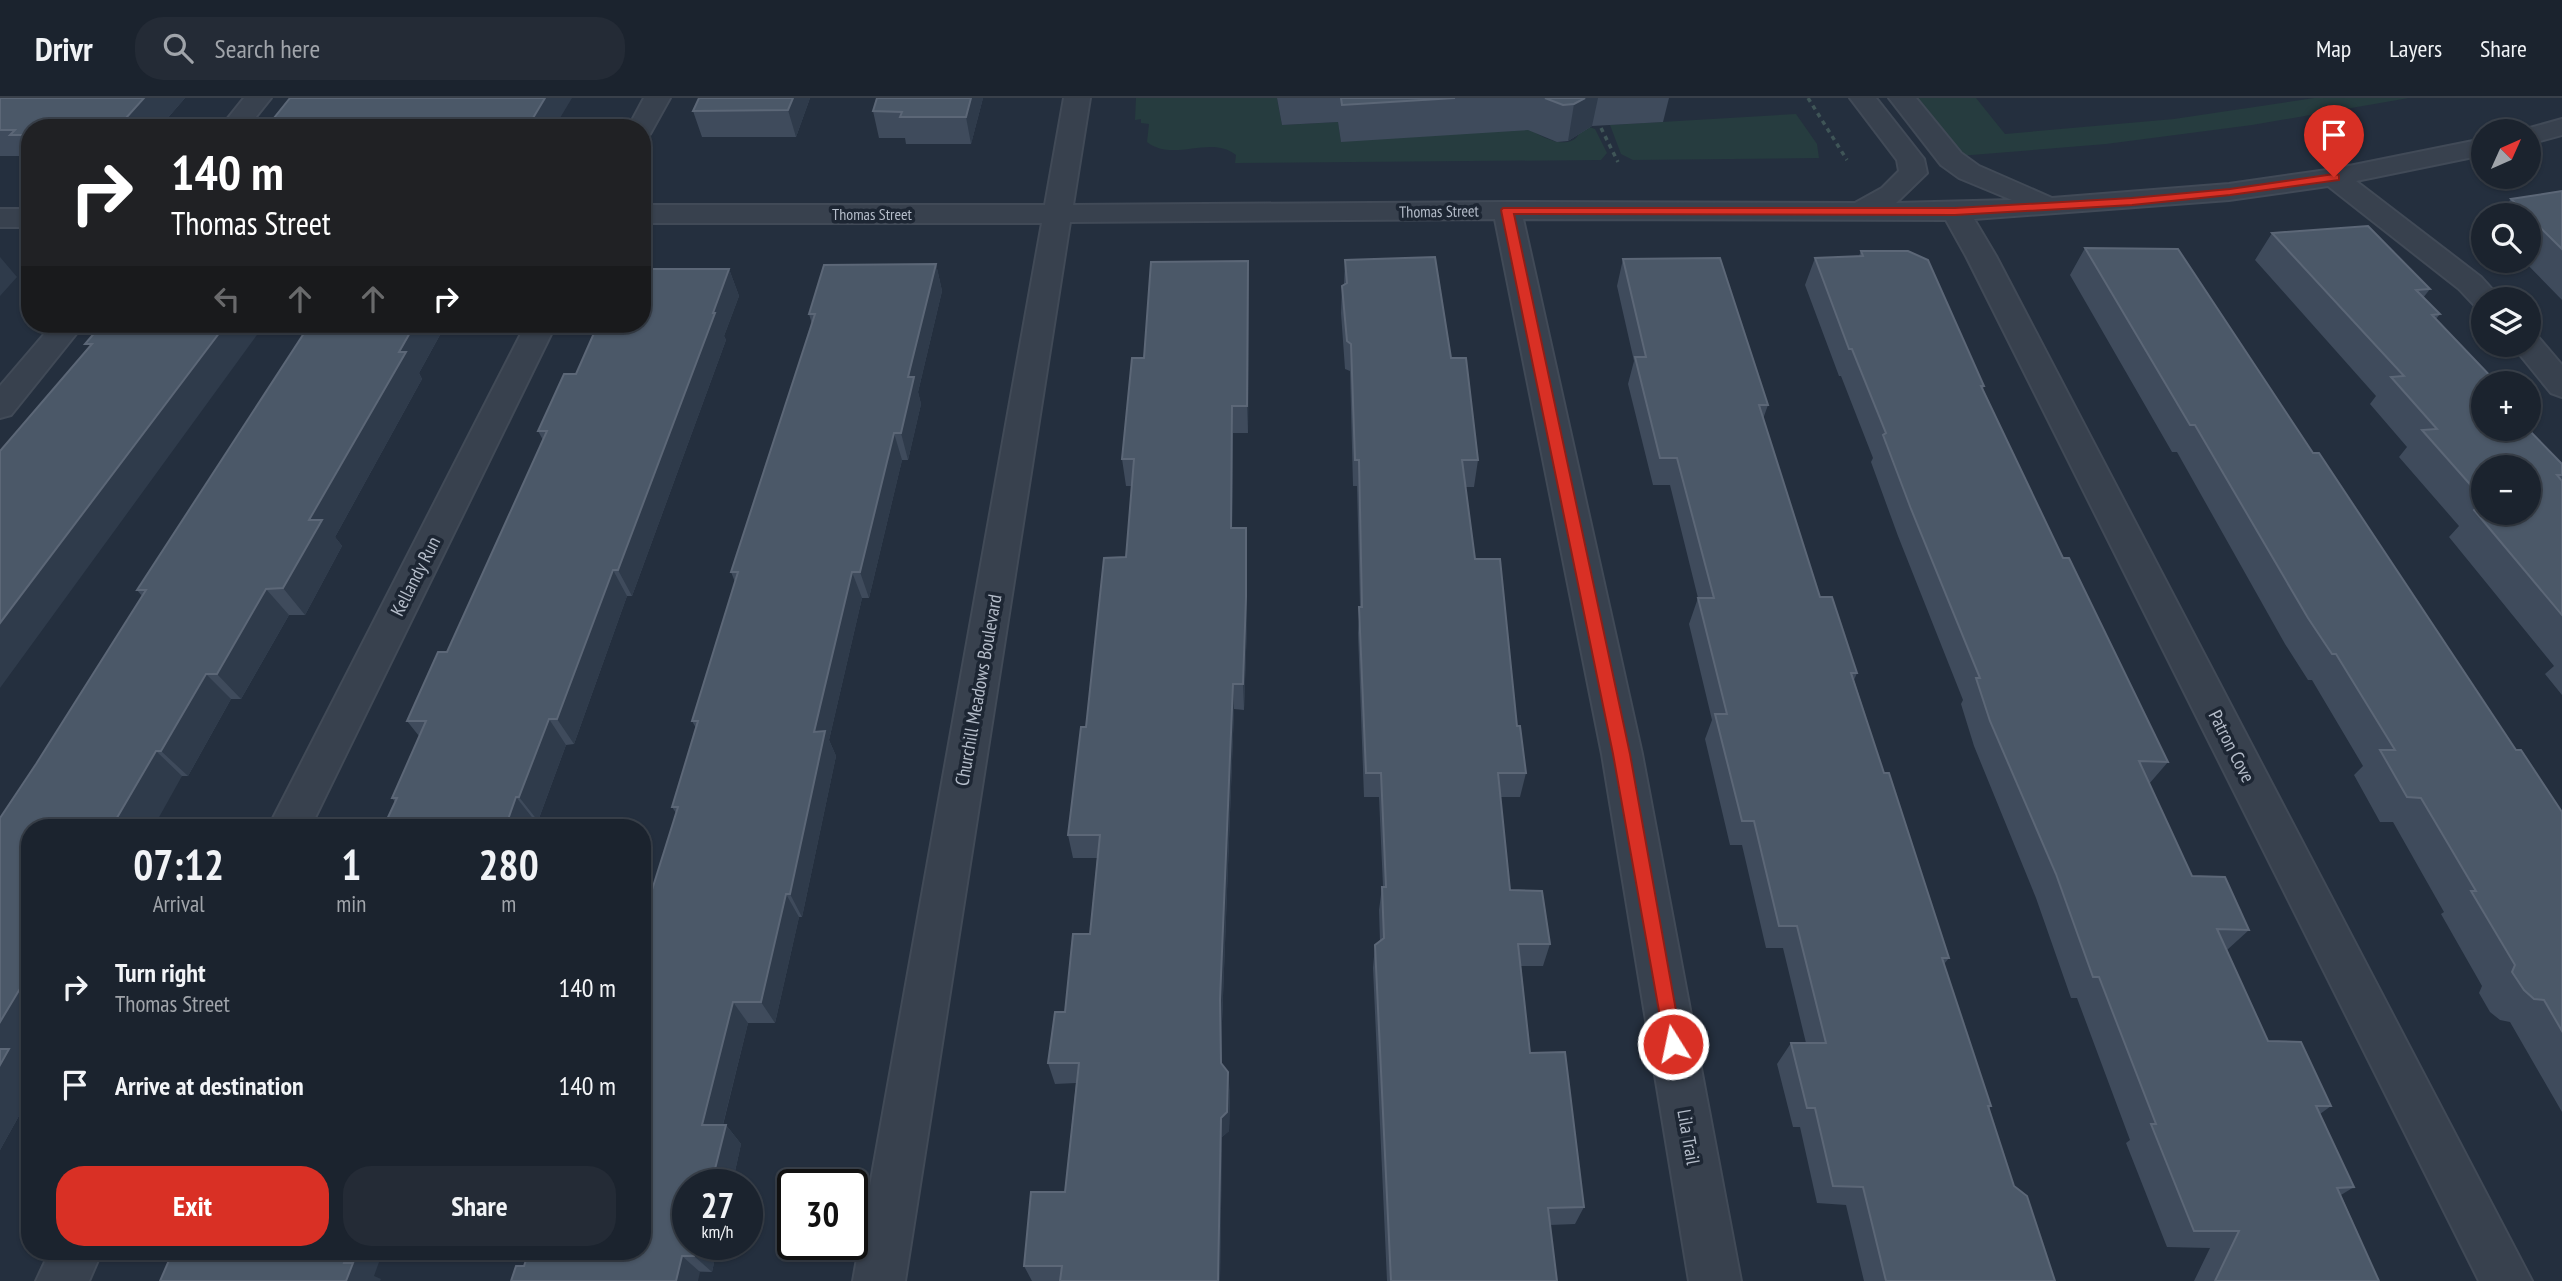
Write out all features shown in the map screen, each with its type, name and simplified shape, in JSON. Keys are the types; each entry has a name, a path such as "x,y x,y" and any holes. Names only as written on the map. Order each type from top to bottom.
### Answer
{"street":[{"path":"240,119 258,98"},
{"path":"646,119 657,98"},
{"name":"Churchill Meadows Boulevard","path":"879,1281 1077,98"},
{"path":"1860,212 1892,194 1913,173 1910,159 1863,98"},
{"path":"1902,98 1951,159 1969,172 2052,207"},
{"path":"2541,133 2562,127"},
{"name":"Thomas Street","path":"651,214 1507,210 1955,212 2230,192 2334,177 2471,149"},
{"path":"2334,177 2474,287"},
{"name":"Lila Trail","path":"1507,210 1622,754 1714,1281"},
{"name":"Patron Cove","path":"1955,212 1981,256 2506,1281"},
{"path":"0,218 21,218"},
{"path":"0,407 62,333"},
{"name":"Kellandy Run","path":"294,819 536,333"},
{"path":"2538,357 2562,386"},
{"path":"62,1281 72,1260"}],"path":[{"path":"1808,98 1847,160"},
{"path":"1595,117 1618,162"}],"green space":[{"path":"1136,98 1277,98 1282,125 1338,122 1341,141 1522,121 1546,138 1565,142 1573,140 1579,134 1581,124 1595,129 1607,153 1601,160 1235,163 1236,155 1226,149 1204,147 1169,150 1147,142 1149,124 1141,123 1141,119 1135,120"},
{"path":"1917,98 1976,98 2005,134 2174,119 2314,98 2409,98 2252,125 2106,144 1959,156"},
{"path":"1796,114 1817,144 1819,158 1633,160 1621,154 1610,125"}],"building":[{"path":"0,98 144,98 125,119 21,119 21,135 10,135 15,130 0,130"},
{"path":"290,98 545,98 532,119 273,119"},
{"path":"699,98 793,98 788,110 693,111"},
{"path":"877,98 971,98 966,117 900,117 902,112 873,111"},
{"path":"1341,98 1455,98 1342,105"},
{"path":"1545,98 1585,98 1574,104 1563,105"},
{"path":"2562,191 2562,249 2541,228 2541,203 2515,203 2511,199"},
{"path":"2368,226 2430,289 2416,290 2440,314 2432,315 2486,371 2471,371 2471,441 2540,441 2562,464 2562,475 2557,475 2562,481 2562,615 2487,525 2541,525 2541,455 2471,455 2471,485 2422,430 2437,429 2391,377 2404,376 2272,233"},
{"path":"2085,248 2178,249 2313,453 2319,453 2516,750 2521,750 2562,812 2562,1031 2544,1000 2534,999 2512,972 2515,965 2471,891 2476,891 2421,798 2407,797 2380,750 2395,750 2336,654 2332,654 2308,618 2195,425 2190,425"},
{"path":"1861,251 1908,251 1928,260 1984,386 1981,386 2063,558 2069,558 2168,762 2139,761 2192,876 2225,877 2249,930 2217,929 2268,1041 2301,1042 2331,1106 2316,1106 2354,1187 2337,1188 2379,1281 2215,1281 2239,1231 2194,1231 2151,1124 2156,1124 2099,977 2093,977 2056,874 1990,721 1976,678 1980,678 1911,509 1883,435 1886,433 1852,349 1849,349 1815,258 1863,256"},
{"path":"1435,257 1451,358 1466,358 1478,460 1462,460 1475,559 1500,559 1517,726 1520,726 1526,773 1498,773 1510,890 1542,891 1550,944 1518,944 1530,1053 1565,1052 1584,1207 1548,1208 1557,1281 1391,1281 1375,945 1384,938 1382,887 1386,887 1381,773 1366,773 1359,607 1362,607 1359,460 1355,460 1351,344 1347,341 1342,286 1347,283 1345,260"},
{"path":"1720,258 1768,405 1759,405 1820,597 1832,597 1857,673 1851,673 1884,773 1889,773 1949,958 1942,958 1991,1106 1988,1106 2014,1186 2027,1196 2055,1281 1886,1281 1863,1187 1833,1186 1815,1108 1807,1108 1791,1043 1826,1043 1797,926 1779,926 1754,821 1742,821 1715,714 1727,714 1698,598 1714,598 1677,458 1660,458 1635,357 1646,357 1623,259"},
{"path":"1248,261 1247,406 1232,406 1231,528 1246,528 1246,597 1243,684 1233,684 1220,1000 1221,1063 1228,1072 1227,1112 1221,1118 1218,1281 1060,1281 1062,1266 1024,1266 1031,1192 1065,1192 1079,1063 1048,1063 1055,1012 1065,1012 1073,934 1090,934 1100,835 1068,835 1081,727 1086,727 1104,558 1126,557 1134,459 1122,459 1132,358 1144,358 1151,262"},
{"path":"936,264 908,377 914,377 901,433 894,433 860,572 852,572 814,732 825,731 790,894 786,894 761,1002 733,1002 702,1125 726,1125 715,1169 672,1169 672,1260 681,1260 676,1281 511,1281 516,1266 524,1266 526,1260 651,1260 651,893 678,807 672,807 698,721 692,721 738,572 731,572 815,314 809,314 824,265"},
{"path":"651,269 729,269 618,570 613,570 557,719 549,719 508,819 387,819 397,798 392,798 426,721 407,721 438,652 447,652 547,431 538,431 564,374 576,374 594,333 651,333"},
{"path":"94,333 219,333 0,623 0,451 92,344 85,344"},
{"path":"304,333 410,333 399,352 406,352 309,520 322,520 283,588 266,589 217,674 206,674 161,751 156,751 116,819 21,819 21,987 0,1022 0,818 146,590 137,590"},
{"path":"0,1049 9,1049 0,1065"},
{"path":"169,1260 345,1260 344,1263 353,1263 346,1281 160,1281"}],"route":[{"path":"1673,1044 1622,754 1507,210 1955,212 2230,192 2334,177"}]}
